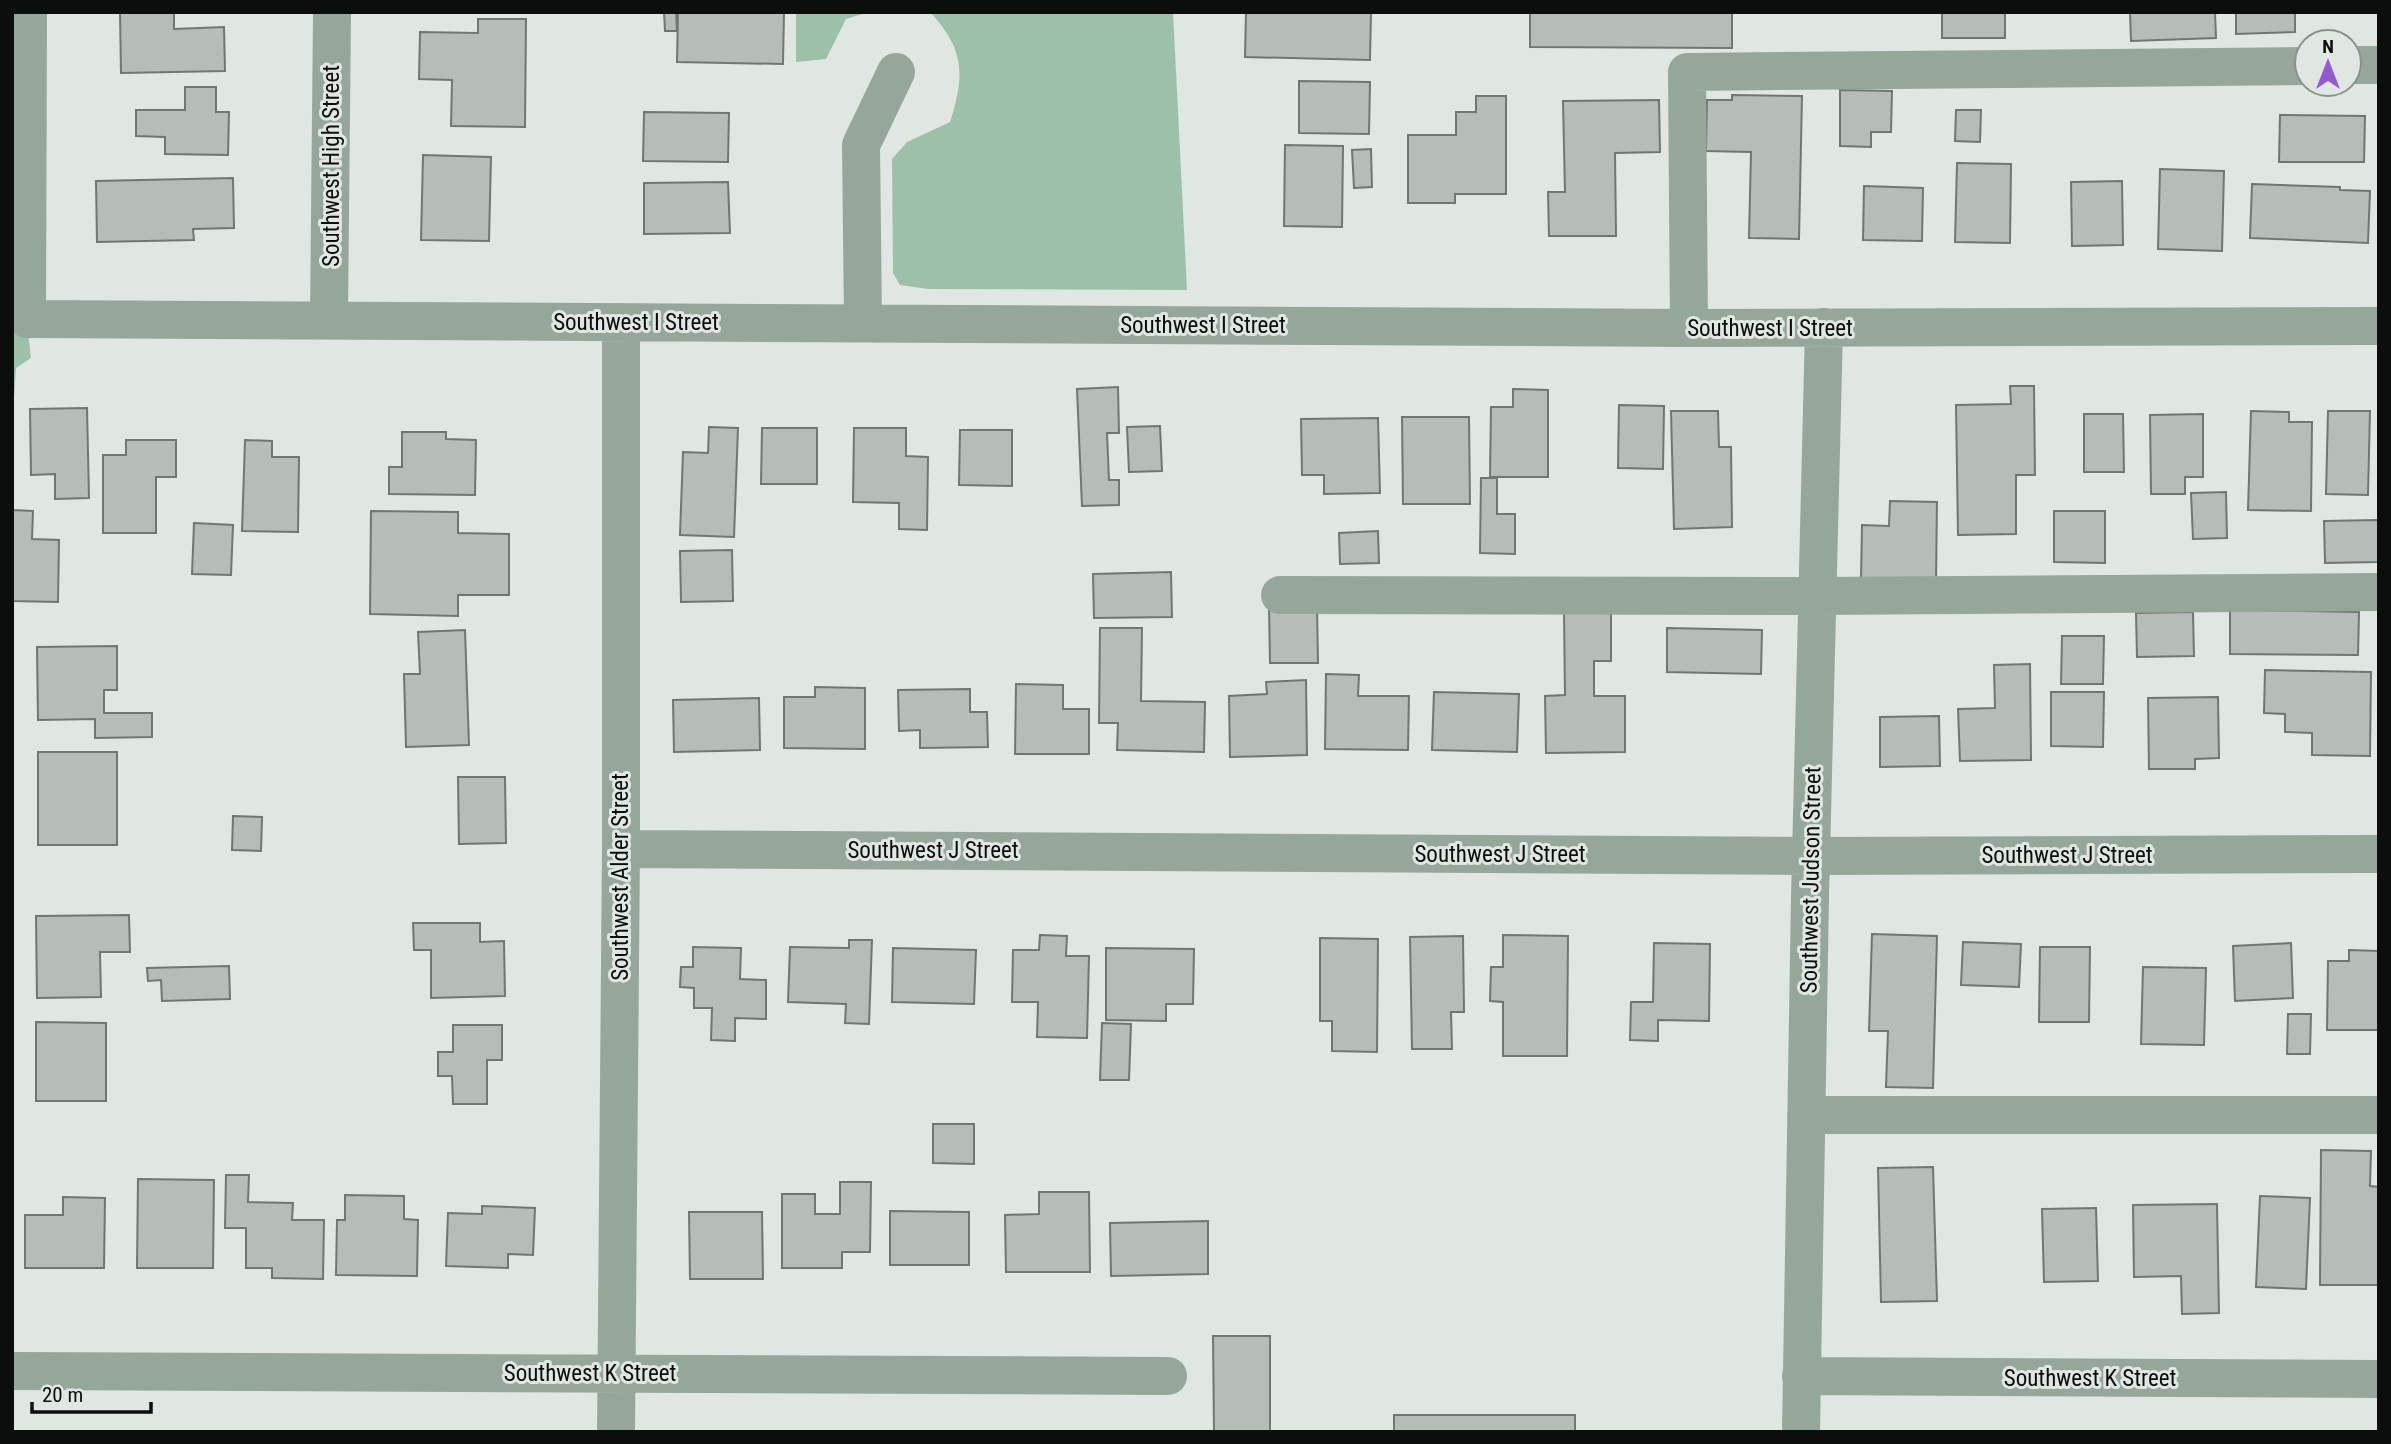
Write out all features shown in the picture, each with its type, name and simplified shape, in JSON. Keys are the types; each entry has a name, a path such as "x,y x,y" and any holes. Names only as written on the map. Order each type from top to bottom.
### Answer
{"street":[{"name":"Southwest I Street","path":"28,12 27,320 1689,328 2379,326"},
{"name":"Southwest High Street","path":"329,320 332,12"},
{"path":"1689,328 1687,72 2293,66"},
{"path":"863,323 861,145 896,72"},
{"name":"Southwest Alder Street","path":"616,1432 621,849 621,322"},
{"name":"Southwest Judson Street","path":"1801,1432 1824,327"},
{"path":"1280,595 2379,593"},
{"name":"Southwest J Street","path":"621,849 1811,856 2379,854"},
{"path":"1806,1115 2379,1115"},
{"name":"Southwest K Street","path":"12,1371 1168,1377"},
{"name":"Southwest K Street","path":"1801,1376 2379,1379"}],"green space":[{"path":"796,12 869,12 846,19 826,59 796,62"},
{"path":"930,12 1173,12 1187,290 928,289 900,285 893,273 892,159 907,142 950,122 958,90 959,64 956,51 942,26"},
{"path":"12,250 19,255 31,358 16,368 12,429"}],"building":[{"path":"120,12 174,12 174,29 224,27 225,71 121,73"},
{"path":"664,12 676,12 677,31 665,31"},
{"path":"678,12 784,12 783,64 677,62"},
{"path":"1246,12 1371,12 1370,60 1245,57"},
{"path":"1530,12 1732,12 1732,48 1530,47"},
{"path":"1942,12 2005,12 2005,38 1942,38"},
{"path":"2130,12 2215,12 2216,38 2131,41"},
{"path":"2236,12 2295,12 2293,32 2236,34"},
{"path":"478,19 526,19 525,127 451,126 452,80 419,79 420,32 478,33"},
{"path":"1299,81 1370,82 1369,134 1299,133"},
{"path":"185,87 216,87 216,112 229,112 228,155 165,154 165,137 136,136 136,110 185,110"},
{"path":"1840,90 1892,91 1891,132 1871,132 1871,147 1840,146"},
{"path":"1732,95 1802,96 1799,239 1749,238 1751,152 1706,151 1707,100 1732,100"},
{"path":"1476,96 1506,96 1506,194 1455,194 1455,203 1408,203 1408,135 1456,135 1456,112 1476,112"},
{"path":"1659,100 1660,152 1615,153 1616,236 1549,236 1548,192 1565,192 1563,101"},
{"path":"1956,110 1981,110 1980,142 1955,141"},
{"path":"644,112 729,113 728,162 643,161"},
{"path":"2280,115 2365,116 2364,162 2279,162"},
{"path":"1285,145 1343,146 1342,227 1284,226"},
{"path":"1371,149 1372,187 1354,188 1352,150"},
{"path":"423,155 491,157 489,241 421,240"},
{"path":"1957,163 2011,164 2010,243 1955,242"},
{"path":"2160,169 2224,171 2222,251 2158,249"},
{"path":"233,178 234,228 193,229 194,240 97,242 96,181"},
{"path":"2122,181 2123,245 2072,246 2071,182"},
{"path":"728,182 730,233 644,234 644,183"},
{"path":"2252,184 2340,187 2340,190 2370,191 2368,243 2250,238"},
{"path":"1864,186 1923,188 1922,241 1863,240"},
{"path":"2010,386 2034,386 2035,475 2016,475 2016,534 1958,535 1956,405 2011,404"},
{"path":"1118,387 1119,433 1107,433 1109,480 1119,480 1119,505 1082,506 1077,389"},
{"path":"1513,389 1548,390 1548,477 1490,477 1491,407 1513,407"},
{"path":"1619,405 1664,406 1663,469 1618,468"},
{"path":"87,408 89,498 55,499 55,474 31,475 30,409"},
{"path":"1671,411 1718,411 1719,447 1731,447 1732,527 1674,529"},
{"path":"2251,411 2289,412 2289,422 2312,422 2311,511 2248,510"},
{"path":"2328,411 2370,411 2368,495 2326,494"},
{"path":"2084,414 2123,414 2124,472 2084,472"},
{"path":"2203,414 2203,477 2185,477 2185,494 2151,494 2150,415"},
{"path":"1402,417 1469,417 1470,504 1403,504"},
{"path":"1378,418 1380,493 1324,494 1324,475 1302,475 1301,419"},
{"path":"1160,426 1162,471 1129,472 1127,427"},
{"path":"709,427 738,428 734,537 680,535 683,452 708,453"},
{"path":"762,428 817,428 817,484 761,484"},
{"path":"854,428 906,428 906,456 928,457 927,530 899,529 899,503 853,502"},
{"path":"960,430 1012,430 1012,486 959,485"},
{"path":"402,432 446,432 446,439 476,440 475,495 389,494 389,467 402,467"},
{"path":"126,440 176,440 176,477 156,477 156,533 103,533 103,455 126,455"},
{"path":"245,440 272,441 272,457 299,457 298,532 242,531"},
{"path":"1481,478 1497,478 1497,514 1515,514 1515,554 1480,553"},
{"path":"2226,492 2227,538 2193,539 2191,493"},
{"path":"1890,501 1937,502 1936,581 1861,580 1862,525 1889,526"},
{"path":"12,510 33,511 32,539 59,540 58,602 12,601"},
{"path":"371,511 458,512 458,533 509,534 509,595 458,595 458,616 370,614"},
{"path":"2054,511 2105,511 2105,563 2054,562"},
{"path":"2378,520 2378,562 2325,563 2324,521"},
{"path":"194,523 233,525 231,575 192,574"},
{"path":"1378,531 1379,563 1340,564 1339,533"},
{"path":"732,550 733,601 681,602 680,551"},
{"path":"1171,572 1172,617 1094,618 1093,574"},
{"path":"1317,605 1318,663 1270,663 1269,606"},
{"path":"1611,610 1611,661 1594,661 1594,696 1625,696 1625,752 1546,753 1545,696 1565,695 1564,611"},
{"path":"2230,610 2359,612 2358,655 2230,654"},
{"path":"2193,612 2194,656 2137,657 2136,613"},
{"path":"1100,628 1142,628 1141,701 1205,702 1204,752 1117,750 1118,723 1099,723"},
{"path":"1667,628 1762,630 1761,674 1667,672"},
{"path":"465,630 469,745 406,747 404,674 420,674 418,632"},
{"path":"2062,636 2104,636 2103,684 2061,684"},
{"path":"117,646 117,690 104,690 104,713 152,713 152,737 95,738 95,719 38,720 37,647"},
{"path":"2030,664 2031,760 1960,761 1958,709 1995,708 1994,665"},
{"path":"2265,670 2371,672 2370,756 2312,755 2312,733 2285,732 2285,714 2264,713"},
{"path":"1326,674 1359,675 1358,696 1409,696 1408,750 1325,749"},
{"path":"1306,680 1307,755 1230,757 1229,696 1267,694 1266,682"},
{"path":"1016,684 1063,685 1063,709 1089,709 1089,754 1015,754"},
{"path":"815,687 865,688 865,749 784,748 784,697 815,697"},
{"path":"970,689 970,712 987,712 988,747 920,748 920,730 899,731 898,690"},
{"path":"1434,692 1519,694 1517,752 1432,750"},
{"path":"2051,692 2104,692 2103,747 2051,746"},
{"path":"2218,697 2219,758 2195,759 2195,769 2149,769 2148,698"},
{"path":"759,698 760,750 674,752 673,700"},
{"path":"1939,716 1940,766 1880,767 1880,717"},
{"path":"38,752 117,752 117,845 38,845"},
{"path":"458,777 505,777 506,843 459,844"},
{"path":"233,816 262,817 261,851 232,850"},
{"path":"129,915 130,952 100,952 101,997 37,998 36,916"},
{"path":"413,923 480,923 480,942 504,941 505,996 431,998 431,950 414,950"},
{"path":"1872,934 1937,936 1933,1088 1886,1087 1888,1031 1869,1031"},
{"path":"1040,935 1067,936 1066,956 1089,956 1087,1038 1037,1037 1038,1002 1012,1002 1013,950 1039,950"},
{"path":"1503,935 1568,936 1567,1056 1503,1056 1503,1002 1490,1001 1491,967 1503,967"},
{"path":"1463,936 1464,1012 1451,1012 1452,1049 1412,1049 1410,937"},
{"path":"1320,938 1378,939 1377,1052 1332,1051 1332,1021 1320,1021"},
{"path":"849,940 872,940 869,1024 845,1023 846,1004 788,1002 790,947 849,948"},
{"path":"1963,942 2021,944 2019,987 1961,985"},
{"path":"1654,943 1710,944 1709,1021 1658,1020 1658,1041 1630,1040 1631,1002 1653,1002"},
{"path":"2291,943 2293,998 2235,1001 2233,946"},
{"path":"693,947 741,948 740,979 766,980 766,1019 735,1018 735,1041 711,1040 712,1008 694,1008 694,988 680,987 681,967 693,967"},
{"path":"2040,947 2090,947 2089,1022 2039,1022"},
{"path":"893,948 976,950 974,1004 892,1002"},
{"path":"1106,948 1194,949 1193,1004 1166,1004 1166,1021 1106,1020"},
{"path":"2349,950 2379,951 2379,1030 2327,1030 2328,961 2349,961"},
{"path":"229,966 230,999 162,1001 161,980 148,981 147,968"},
{"path":"2143,967 2206,968 2204,1045 2141,1044"},
{"path":"2288,1014 2311,1014 2310,1054 2287,1054"},
{"path":"36,1022 106,1023 106,1101 36,1101"},
{"path":"1102,1023 1131,1024 1129,1080 1100,1080"},
{"path":"453,1025 502,1025 502,1060 487,1060 487,1104 453,1104 452,1076 438,1076 438,1052 453,1052"},
{"path":"933,1124 974,1124 974,1164 933,1163"},
{"path":"2321,1150 2371,1151 2370,1186 2379,1187 2379,1285 2320,1285"},
{"path":"1933,1167 1937,1301 1881,1302 1878,1168"},
{"path":"226,1175 249,1175 248,1202 293,1203 292,1220 324,1220 323,1279 272,1278 272,1268 246,1268 246,1228 225,1228"},
{"path":"138,1179 214,1180 213,1268 137,1268"},
{"path":"840,1182 871,1182 870,1252 842,1252 842,1268 782,1268 782,1194 815,1194 815,1214 840,1214"},
{"path":"1039,1192 1089,1192 1090,1272 1006,1272 1005,1215 1039,1214"},
{"path":"345,1195 404,1196 404,1219 418,1220 417,1276 336,1275 337,1220 345,1220"},
{"path":"2260,1196 2310,1198 2306,1289 2256,1287"},
{"path":"63,1197 105,1198 104,1268 25,1268 25,1215 63,1215"},
{"path":"2217,1204 2219,1313 2182,1314 2181,1276 2134,1277 2133,1205"},
{"path":"482,1206 535,1208 533,1255 508,1254 508,1268 446,1266 448,1213 482,1214"},
{"path":"2096,1208 2098,1281 2044,1282 2042,1209"},
{"path":"890,1211 969,1212 969,1265 890,1265"},
{"path":"689,1212 762,1212 763,1279 690,1279"},
{"path":"1208,1221 1208,1274 1111,1276 1110,1223"},
{"path":"1213,1336 1270,1336 1270,1432 1214,1432"},
{"path":"1394,1415 1575,1415 1575,1432 1394,1432"}]}
